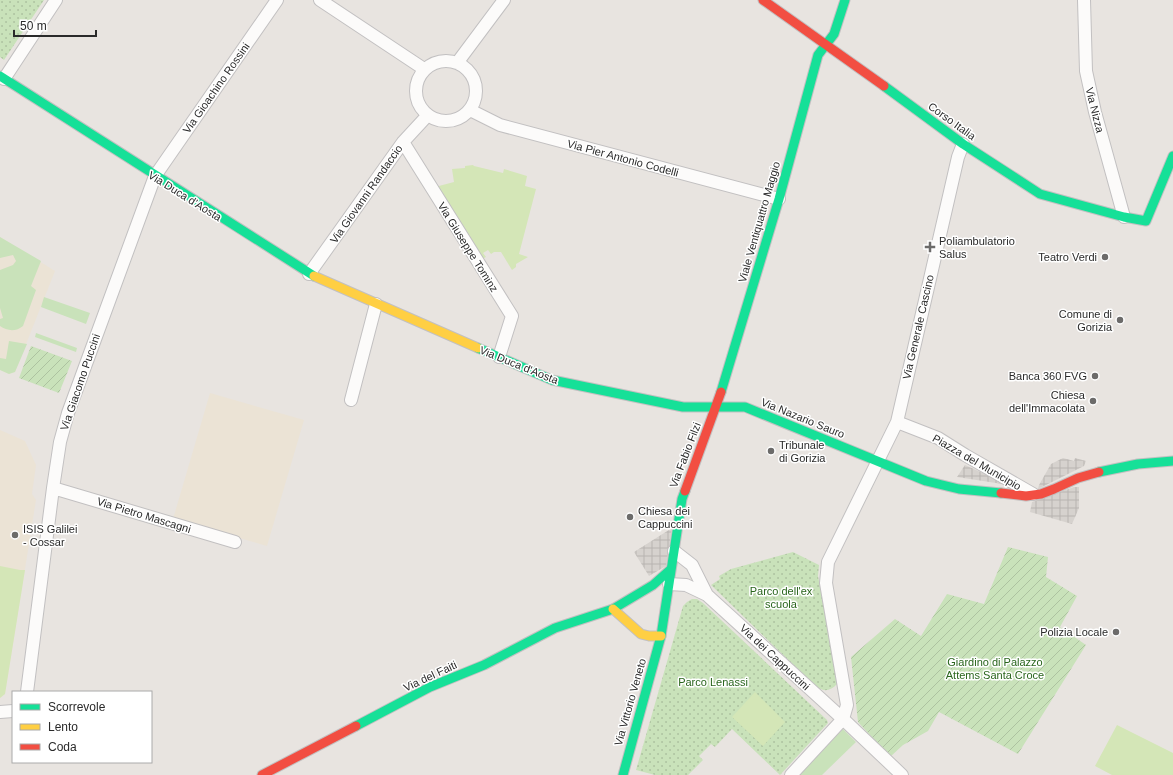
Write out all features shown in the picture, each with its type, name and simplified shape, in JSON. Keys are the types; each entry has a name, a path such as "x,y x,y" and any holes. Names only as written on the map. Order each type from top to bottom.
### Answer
{"main road":[{"name":"Corso Italia","path":"763,0 826,44 962,144 1040,194 1124,217 1146,221 1173,156"},
{"name":"Viale Ventiquattro Maggio","path":"716,407 779,199 818,55 834,34 845,0"},
{"name":"Via Duca d'Aosta","path":"2,77 309,274 552,380 683,407 716,407"},
{"name":"Via Nazario Sauro","path":"716,407 745,408 878,461"},
{"name":"Via Fabio Filzi","path":"667,600 682,499 693,465 716,407"},
{"name":"Piazza del Municipio","path":"878,461 926,481 959,490 1026,496 1049,491 1079,478 1112,468 1152,462 1173,461"},
{"name":"Via del Faiti","path":"262,775 430,687 484,665 555,628 624,604 653,585 671,569"},
{"path":"656,600 667,600"},
{"name":"Via Vittorio Veneto","path":"623,775 661,636 667,600"},
{"path":"624,604 632,606 638,604"},
{"path":"613,609 642,634 649,636 661,636"}],"street":[{"path":"2,77 56,0"},
{"name":"Via Gioachino Rossini","path":"155,176 277,0"},
{"path":"320,0 424,69"},
{"path":"457,63 504,0"},
{"name":"Via Nizza","path":"1084,0 1086,71 1095,112 1124,217"},
{"path":"441,61 457,63 467,69 476,84 475,100 470,110 458,120 452,122 441,122 427,116 421,110 416,100 416,86 418,78 424,69 431,64 441,61"},
{"name":"Via Pier Antonio Codelli","path":"470,110 500,125 779,199"},
{"name":"Via Giovanni Randaccio","path":"309,274 403,142 427,116"},
{"name":"Via Giuseppe Tominz","path":"403,142 512,316 499,357"},
{"name":"Via Generale Cascino","path":"843,719 847,705 826,583 828,562 896,422 962,144"},
{"name":"Via Giacomo Puccini","path":"27,691 60,442 68,413 155,176"},
{"path":"351,400 376,304"},
{"name":"Piazza del Municipio","path":"896,422 938,438 1034,495"},
{"name":"Via Pietro Mascagni","path":"53,488 234,542"},
{"path":"674,551 692,565 707,595"},
{"path":"669,584 686,585 707,595"},
{"name":"Via dei Cappuccini","path":"707,595 902,775"},
{"path":"0,712 12,711"},
{"path":"791,775 843,719"}],"shaded area":[{"path":"0,237 55,271 15,372 9,374 0,370"},
{"path":"210,393 304,420 267,546 173,519"},
{"name":"ISIS Galilei - Cossar","path":"0,430 25,441 36,465 32,494 36,500 5,694 0,698"},
{"path":"1063,458 1074,461 1075,458 1086,461 1084,466 1038,489 1051,464"},
{"path":"965,465 1009,485 957,477"},
{"path":"1074,487 1079,487 1079,508 1072,524 1030,512 1032,502"},
{"path":"672,528 666,566 649,576 634,552"}],"green space":[{"path":"0,0 44,0 4,60 0,57"},
{"path":"473,165 503,173 504,169 527,176 525,186 536,189 519,254 528,257 516,264 516,267 512,270 501,252 494,252 491,254 488,250 483,253 486,257 482,259 435,187 454,182 452,169 465,168 465,166"},
{"path":"0,237 41,261 31,286 36,290 23,326 14,330 9,330 0,326 0,319 3,318 0,308 0,270 13,265 16,261 13,255 0,258"},
{"path":"44,297 90,313 86,324 41,307"},
{"path":"36,333 77,348 76,352 35,337"},
{"path":"9,341 27,344 15,372 9,374 0,370 0,358 6,359"},
{"path":"31,346 72,361 59,393 19,378"},
{"name":"Giardino di Palazzo Attems Santa Croce","path":"1008,547 1048,557 1046,577 1077,596 1060,627 1086,645 1018,754 939,712 928,731 903,745 890,757 858,722 851,657 895,619 921,636 947,594 984,604"},
{"name":"Parco dell'ex scuola","path":"793,552 819,565 818,576 837,675 837,684 829,690 820,689 814,685 711,585 720,579 719,576 731,569"},
{"path":"0,566 25,570 5,694 0,698"},
{"name":"Parco Lenassi","path":"692,599 697,599 703,603 827,720 828,723 780,775 732,729 715,747 711,744 699,756 703,760 688,775 655,775 636,770 683,606"},
{"path":"755,692 785,722 763,746 732,717"},
{"path":"1117,725 1173,753 1173,775 1112,775 1095,766"},
{"path":"843,729 856,742 822,775 798,775"}],"traffic: fast":[{"path":"721,392 779,199 818,55 834,34 845,0"},
{"path":"0,76 314,276"},
{"path":"884,86 963,144 1040,194 1124,217 1146,221 1173,156"},
{"path":"478,348 552,380 683,407 745,407 926,481 959,489 1001,493"},
{"path":"1099,472 1138,464 1173,461"},
{"path":"623,775 661,636 682,499 685,491"},
{"path":"356,726 430,687 484,665 555,628 613,609 653,585 671,569"}],"traffic: slow":[{"path":"314,276 478,348"},
{"path":"613,609 641,634 661,636"}],"traffic: jam":[{"path":"763,0 884,86"},
{"path":"685,491 721,392"},
{"path":"1001,493 1026,496 1041,494 1078,478 1099,472"},
{"path":"262,775 356,726"}],"place":[{"name":"Poliambulatorio Salus","path":"930,247"},
{"name":"Teatro Verdi","path":"1105,257"},
{"name":"Comune di Gorizia","path":"1120,320"},
{"name":"Banca 360 FVG","path":"1095,376"},
{"name":"Chiesa dell'Immacolata","path":"1093,401"},
{"name":"Tribunale di Gorizia","path":"771,451"},
{"name":"Chiesa dei Cappuccini","path":"630,517"},
{"name":"ISIS Galilei - Cossar","path":"15,535"},
{"name":"Polizia Locale","path":"1116,632"}]}
